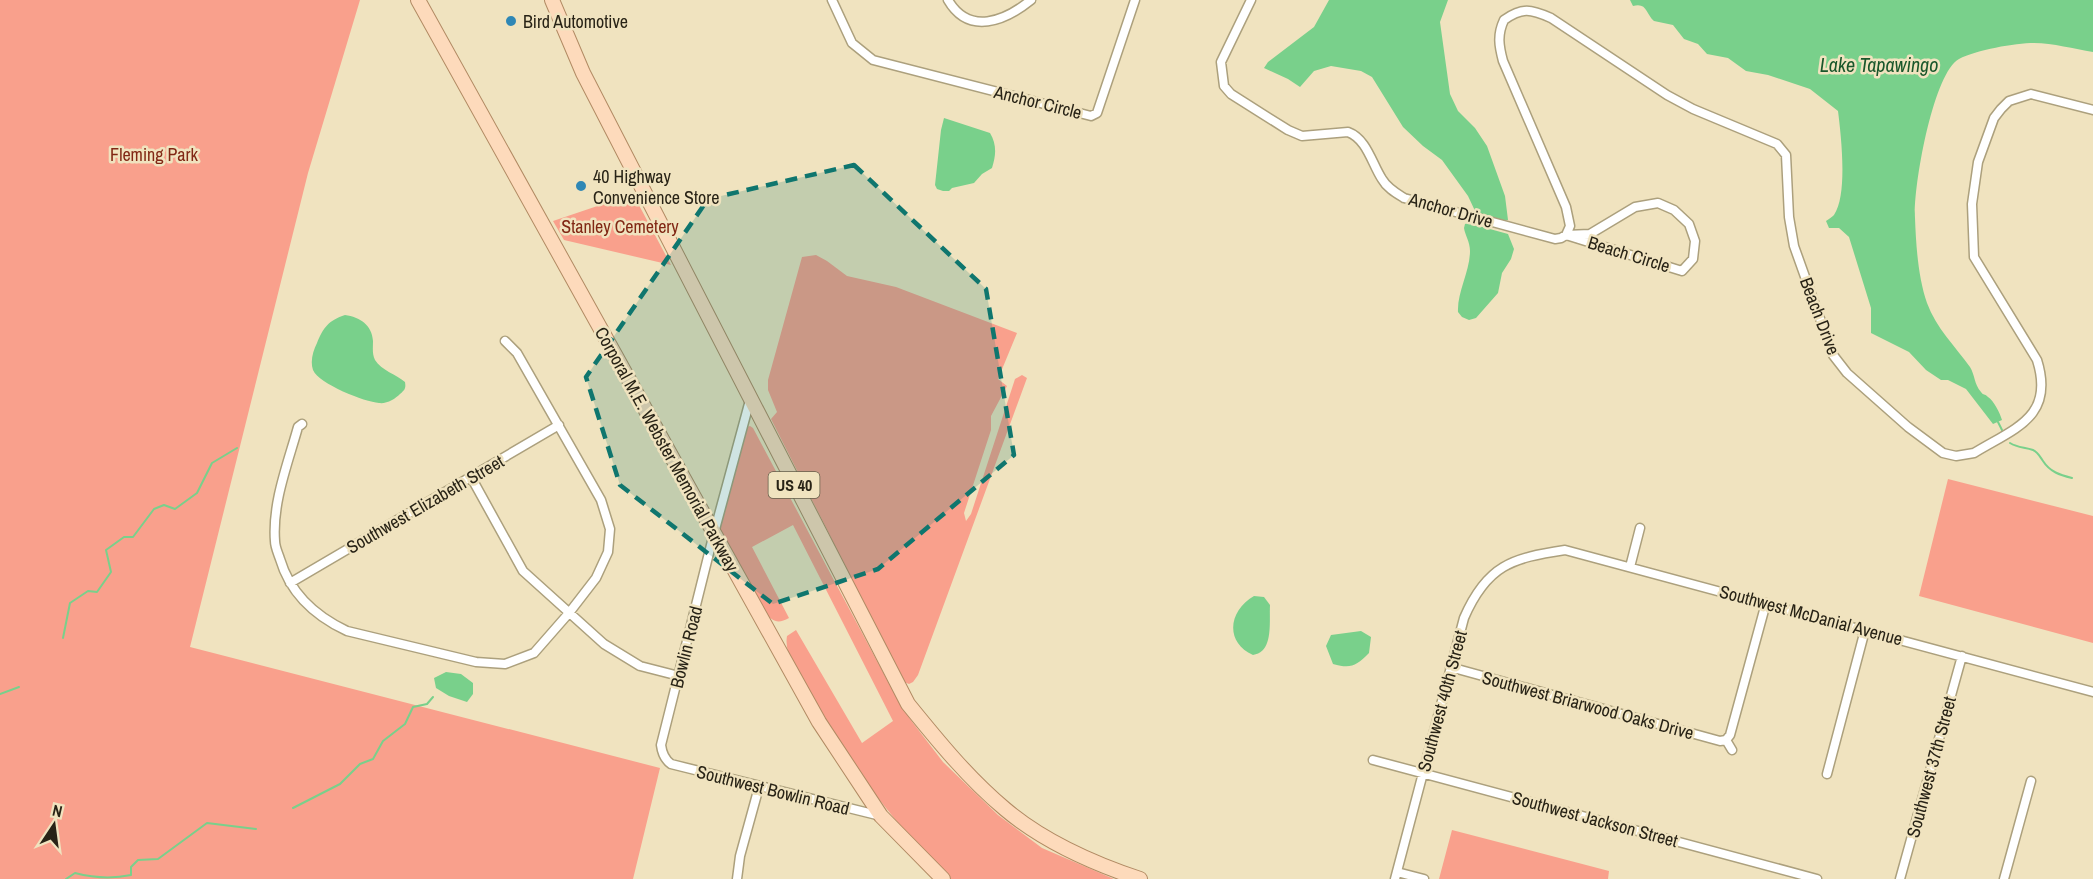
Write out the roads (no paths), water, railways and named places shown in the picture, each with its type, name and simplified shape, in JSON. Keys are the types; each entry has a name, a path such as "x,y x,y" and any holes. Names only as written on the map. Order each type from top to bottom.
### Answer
{"main road":[{"name":"Corporal M.E. Webster Memorial Parkway","path":"418,0 819,722 881,816 943,879"},
{"name":"US 40","path":"552,0 583,73 908,704 969,776 1006,810 1068,850 1096,864 1140,879"}],"street":[{"name":"Anchor Circle","path":"832,0 852,43 873,60 1091,116 1097,113 1135,0"},
{"path":"948,0 958,14 983,22 1006,16 1019,10 1031,0"},
{"name":"Anchor Drive","path":"1251,0 1221,62 1224,86 1231,94 1288,130 1302,136 1348,132 1354,134 1361,141 1383,181 1391,190 1404,198 1555,239 1566,235"},
{"name":"Beach Drive","path":"1566,235 1570,226 1566,207 1499,47 1498,35 1504,20 1520,11 1530,10 1551,18 1693,109 1778,144 1786,155 1789,218 1794,246 1833,355 1847,373 1908,428 1942,453 1966,456 2026,420 2038,406 2042,392 2043,377 2037,360 1974,257 1972,204 1978,162 1994,118 2009,101 2031,94 2093,110"},
{"name":"Beach Circle","path":"1658,203 1674,210 1689,224 1695,241 1693,259 1682,271 1566,235 1590,234 1635,207 1658,203"},
{"path":"302,424 298,427 278,503 275,542 284,574 301,599 330,623 347,631 476,662 505,664 534,653 596,578 608,552 610,529 602,500 517,352 505,341"},
{"name":"Bowlin Road","path":"666,760 662,745 714,533 750,400"},
{"name":"Southwest Elizabeth Street","path":"290,583 559,425"},
{"path":"471,477 523,571 604,644 640,666 679,676"},
{"path":"1630,567 1640,528"},
{"name":"Southwest McDanial Avenue","path":"1527,556 1565,550 2093,692"},
{"name":"Southwest 40th Street","path":"1396,876 1464,618 1478,591 1505,565 1527,556"},
{"path":"1732,750 1726,740 1730,735 1766,603"},
{"path":"1827,774 1865,630"},
{"name":"Southwest 37th Street","path":"1900,879 1962,656"},
{"name":"Southwest Briarwood Oaks Drive","path":"1450,667 1720,741 1726,740"},
{"name":"Southwest Bowlin Road","path":"666,760 671,764 759,787 881,816"},
{"name":"Southwest Jackson Street","path":"1373,760 1817,879"},
{"path":"2004,879 2031,781"},
{"path":"737,879 759,787"},
{"path":"1396,876 1424,879"}],"water":[{"path":"1329,0 1448,0 1440,22 1450,94 1458,111 1475,128 1487,146 1505,196 1508,220 1502,221 1476,213 1468,196 1442,160 1403,127 1372,77 1361,71 1331,66 1314,71 1300,87 1264,68 1268,62 1314,27"},
{"name":"Lake Tapawingo","path":"1630,0 2093,0 2093,52 2049,44 2026,43 1985,50 1959,59 1950,69 1941,86 1926,132 1915,203 1921,283 1935,321 1970,367 1979,389 1992,401 2002,420 1993,424 1966,389 1948,380 1941,380 1926,370 1909,352 1871,333 1871,308 1849,237 1839,228 1829,228 1826,221 1834,215 1841,194 1841,135 1838,111 1810,89 1768,75 1746,71 1728,58 1707,54 1698,44 1684,39 1673,25 1654,21 1644,7 1633,6"},
{"path":"944,118 990,133 995,150 992,168 974,183 952,188 949,191 937,189 935,185"},
{"path":"1468,223 1508,234 1514,249 1502,273 1498,293 1476,318 1469,320 1458,312 1459,297 1469,259 1470,248 1464,228"},
{"path":"345,315 356,318 368,326 372,335 375,360 381,367 405,382 404,390 398,396 385,403 372,402 333,386 313,370 312,356 322,333 327,325"},
{"path":"1254,596 1264,597 1270,605 1270,620 1267,642 1260,653 1253,655 1237,642 1233,626 1239,609"},
{"path":"1361,631 1371,637 1369,653 1353,665 1333,664 1326,646 1331,635"},
{"path":"446,672 461,674 473,683 473,694 467,702 449,696 436,688 434,678"}],"waterway":[{"path":"1998,422 2002,430"},
{"path":"2010,443 2035,451 2052,470 2072,478"},
{"path":"63,638 70,603 88,591 97,592 111,572 106,550 124,537 133,537 154,509 164,505 175,509 197,493 212,463 237,448"},
{"path":"0,694 19,687"},
{"path":"293,808 340,784 360,764 373,759 383,741 405,724 413,707 427,704 433,697"},
{"path":"66,879 75,873 103,877 131,875 131,867 138,860 158,859 207,823 256,829"}],"place":[{"name":"Bird Automotive","path":"511,21"},
{"name":"40 Highway Convenience Store","path":"581,186"}],"park label":[{"name":"Fleming Park","path":"154,154"},
{"name":"Stanley Cemetery","path":"620,226"}]}
